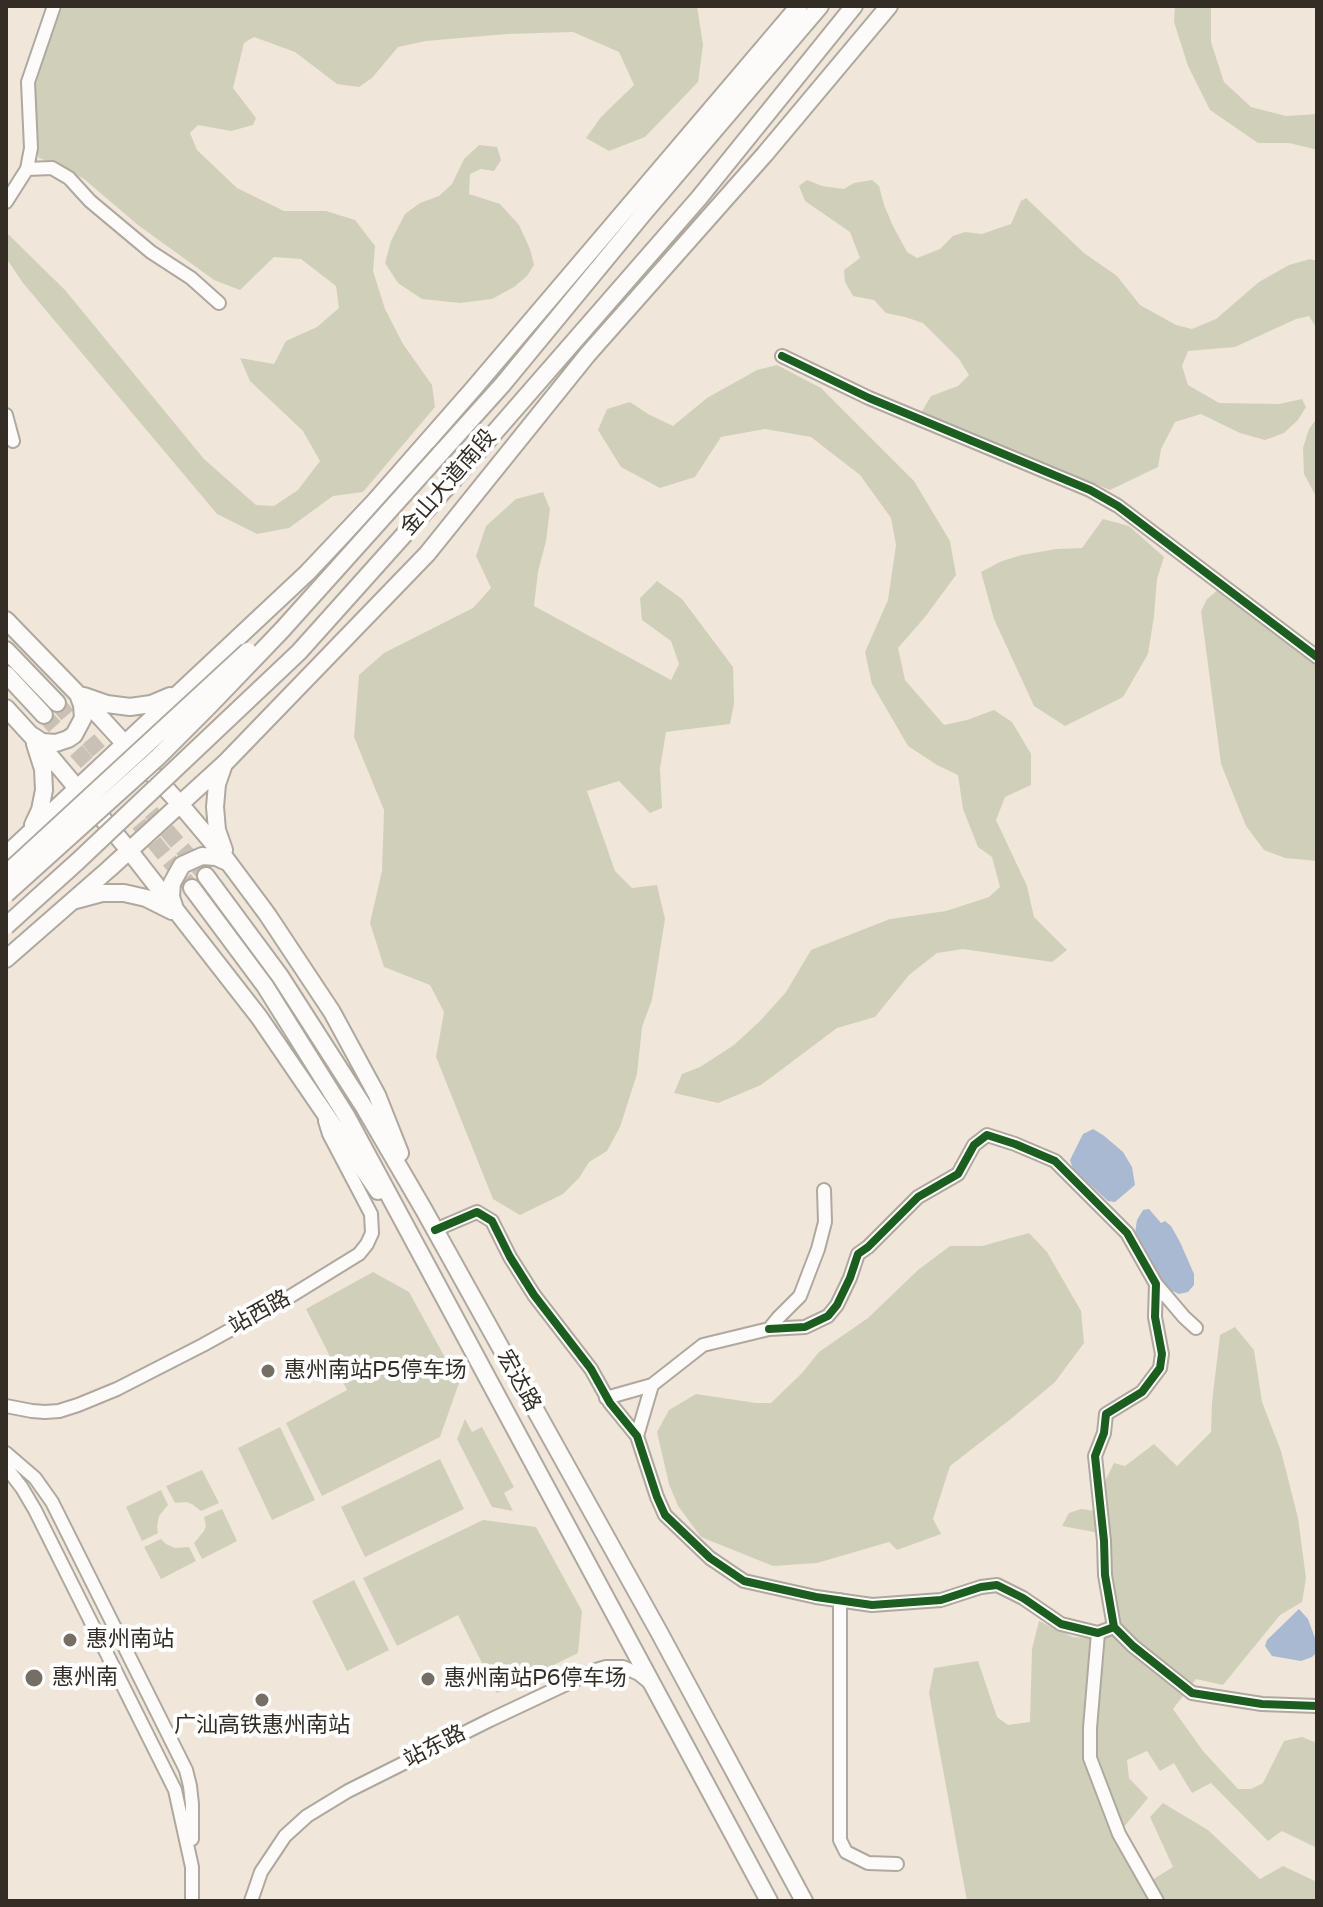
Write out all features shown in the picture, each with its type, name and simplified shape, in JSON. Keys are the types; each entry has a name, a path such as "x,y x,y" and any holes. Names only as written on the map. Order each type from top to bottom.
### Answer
{"main road":[{"path":"6,855 307,573 375,501 799,6"},
{"name":"金山大道南段","path":"6,894 158,757 318,589 503,384 820,6"},
{"name":"金山大道南段","path":"6,926 299,652 666,237 854,6"},
{"path":"6,959 225,763 427,554 588,354 765,154 889,6"},
{"path":"548,301 643,214"},
{"path":"588,354 666,237"},
{"path":"6,874 318,589"},
{"path":"6,620 180,804 267,914 332,1012 377,1095 424,1210"},
{"path":"6,650 50,709 6,674"},
{"path":"76,693 107,704 130,707 161,700 188,684"},
{"path":"6,708 36,739 49,743 62,742 74,735 83,718 82,705 76,693"},
{"path":"30,733 128,849 259,1017 358,1165 404,1221"},
{"path":"26,837 40,810 44,790 41,759 30,733"},
{"path":"225,763 217,784 215,818 224,852 232,868"},
{"path":"180,915 171,897 172,883 182,865 209,855 232,868"},
{"name":"宏达路","path":"206,876 280,976 364,1107 666,1646 804,1901"},
{"name":"宏达路","path":"192,888 265,986 347,1117 769,1901"},
{"path":"71,902 102,893 135,894 180,915"}],"street":[{"path":"6,202 27,169 31,148 28,82 54,6"},
{"path":"27,169 52,168 69,178 90,201 151,252 191,278 219,303"},
{"path":"782,356 869,398 1090,490 1118,506 1317,657"},
{"path":"6,415 13,441"},
{"name":"站西路","path":"6,1406 32,1411 59,1411 104,1394 217,1337 359,1254 370,1239 373,1226 371,1214 329,1134 319,1107"},
{"path":"606,1398 652,1385 703,1345 769,1329 805,1327 828,1316 837,1305 858,1254 918,1197 958,1174 974,1145 987,1135 1055,1161 1127,1233 1156,1284 1196,1328"},
{"path":"769,1329 800,1296 825,1222 824,1190"},
{"path":"435,1230 477,1212 492,1221 534,1295 591,1369 606,1398 637,1436 665,1515 710,1558 744,1581 816,1597 872,1605 941,1600 997,1585 1023,1598 1061,1624 1098,1633 1114,1627"},
{"path":"1156,1284 1155,1317 1162,1354 1160,1368 1142,1392 1106,1414 1104,1433 1095,1456 1105,1575 1114,1627 1192,1693 1262,1704 1317,1706"},
{"path":"637,1436 652,1385"},
{"path":"6,1453 35,1478 52,1502 186,1770 192,1804 192,1901"},
{"path":"6,1467 35,1510 175,1790 192,1867"},
{"path":"840,1600 840,1840 846,1852 868,1863 897,1864"},
{"path":"1098,1633 1090,1758 1119,1834 1157,1901"},
{"name":"站东路","path":"251,1901 261,1872 285,1836 307,1816 355,1787 606,1667 623,1667 639,1674 657,1692"}],"green space":[{"path":"63,6 697,6 703,45 698,82 645,137 609,151 586,138 601,117 634,85 619,52 573,32 507,34 426,41 398,47 372,78 359,87 337,84 295,52 254,37 244,43 233,88 256,118 253,125 231,131 198,125 190,133 197,150 237,188 284,211 326,211 355,220 375,246 373,271 385,309 403,344 432,385 435,407 363,492 333,496 289,528 257,534 217,514 23,283 6,258 6,235 65,290 204,459 256,505 274,506 298,490 320,461 303,431 250,381 240,358 274,364 286,341 317,327 339,308 336,286 301,259 274,257 240,290 214,280 138,225 84,179 39,158 36,148 37,71"},
{"path":"1175,6 1212,6 1211,42 1224,82 1251,107 1286,116 1317,114 1317,152 1289,143 1258,143 1210,110 1188,66 1174,22"},
{"path":"479,145 497,147 501,160 494,171 481,169 470,174 469,194 500,204 519,225 534,265 514,287 492,299 460,303 422,299 398,283 385,263 391,241 405,214 420,203 439,196 452,184 464,159"},
{"path":"807,180 844,189 854,183 872,180 879,186 884,205 907,252 917,258 940,249 953,236 965,232 982,234 1011,224 1021,201 1026,198 1084,253 1117,276 1140,305 1176,325 1192,329 1216,319 1259,282 1289,265 1310,259 1317,261 1317,329 1309,316 1296,319 1235,347 1188,351 1182,366 1188,385 1219,403 1279,404 1302,399 1306,407 1284,433 1265,440 1240,433 1201,414 1175,422 1161,449 1158,467 1110,490 926,417 921,413 931,396 958,386 969,375 959,359 923,323 886,313 874,300 853,296 845,282 844,270 860,258 850,232 805,201 799,186"},
{"path":"777,365 821,388 914,481 950,541 956,575 898,648 905,680 944,725 994,710 1012,722 1031,754 1031,785 1005,797 996,820 1027,886 1034,917 1067,950 1052,962 963,949 937,953 909,975 875,1017 837,1028 761,1085 718,1103 674,1093 682,1074 700,1067 734,1045 760,1021 786,992 811,950 890,919 946,911 989,897 1000,887 992,857 978,847 963,809 958,775 908,746 872,684 865,652 888,600 896,545 891,518 860,475 811,437 765,429 721,437 695,477 660,488 621,467 598,430 607,409 630,402 673,426 707,398 757,370"},
{"path":"1317,418 1317,498 1304,474 1303,448 1309,429"},
{"path":"543,492 550,509 534,606 671,680 679,664 671,641 642,620 640,598 657,581 682,599 733,667 734,704 730,724 666,732 660,768 662,808 650,813 619,781 587,791 615,871 632,888 657,885 665,919 652,1000 642,1027 637,1074 620,1127 607,1151 589,1162 563,1194 520,1215 493,1199 436,1057 444,1012 430,985 384,967 370,923 382,871 384,810 354,737 359,675 384,653 473,608 491,588 476,556 486,526 516,499"},
{"path":"1103,519 1129,526 1164,557 1157,579 1148,654 1123,697 1065,726 1034,706 994,619 981,572 1022,555 1082,548"},
{"path":"1219,589 1317,663 1317,861 1285,858 1264,850 1246,826 1221,764 1201,611 1207,599"},
{"path":"1029,1233 1047,1252 1081,1311 1084,1343 1055,1382 950,1466 933,1519 941,1534 897,1550 889,1542 817,1563 773,1566 701,1537 678,1506 669,1484 657,1432 669,1410 696,1394 771,1403 819,1352 868,1318 918,1270 950,1246 982,1246"},
{"path":"373,1272 409,1292 459,1383 440,1437 322,1496 286,1423 347,1390 306,1309"},
{"path":"1235,1327 1254,1350 1262,1402 1281,1451 1298,1518 1306,1578 1302,1602 1280,1615 1223,1685 1196,1679 1173,1709 1203,1751 1238,1789 1251,1789 1263,1783 1284,1741 1302,1737 1317,1743 1317,1848 1282,1831 1268,1841 1211,1783 1192,1793 1174,1763 1160,1771 1147,1751 1127,1760 1129,1778 1148,1798 1123,1828 1152,1880 1173,1867 1150,1817 1163,1803 1208,1830 1260,1879 1283,1866 1317,1882 1317,1901 967,1901 929,1693 934,1668 978,1661 997,1717 1008,1725 1030,1722 1032,1649 1039,1621 1073,1637 1104,1639 1117,1617 1099,1533 1062,1526 1069,1513 1081,1509 1103,1512 1106,1479 1114,1463 1125,1466 1154,1444 1177,1466 1211,1432 1220,1335"},
{"path":"465,1419 472,1432 482,1427 514,1487 504,1493 513,1511 492,1507 457,1439"},
{"path":"280,1427 315,1500 272,1520 238,1448"},
{"path":"440,1459 464,1509 365,1557 341,1507"},
{"path":"202,1470 219,1503 201,1511 186,1502 175,1503 166,1486"},
{"path":"161,1490 168,1505 159,1516 158,1533 142,1541 126,1507"},
{"path":"222,1509 237,1541 202,1559 194,1543 206,1526 204,1517"},
{"path":"483,1520 536,1527 582,1611 578,1653 497,1693 458,1615 397,1646 363,1578"},
{"path":"161,1539 175,1548 189,1547 196,1561 161,1579 144,1547"},
{"path":"354,1580 389,1650 347,1671 312,1601"}],"water":[{"path":"1093,1129 1123,1152 1132,1167 1135,1185 1115,1202 1108,1201 1073,1169 1070,1160 1083,1134"},
{"path":"1149,1209 1161,1223 1165,1221 1171,1226 1180,1242 1194,1274 1194,1285 1188,1292 1179,1294 1170,1290 1151,1265 1135,1233 1137,1220 1143,1210"},
{"path":"1299,1609 1308,1619 1317,1652 1301,1661 1272,1656 1265,1646 1267,1640"}],"tunnel":[{"path":"57,703 206,876"},
{"path":"44,715 192,888"}],"cycle path":[{"path":"782,356 869,398 1090,490 1118,506 1317,657"},
{"path":"769,1329 805,1327 828,1316 837,1305 858,1254 918,1197 958,1174 974,1145 987,1135 1055,1161 1127,1233 1156,1284 1155,1317 1162,1354 1160,1368 1142,1392 1106,1414 1104,1433 1095,1456 1105,1575 1114,1627 1192,1693 1262,1704 1317,1706"},
{"path":"435,1230 477,1212 492,1221 534,1295 637,1436 665,1515 710,1558 744,1581 816,1597 872,1605 941,1600 997,1585 1023,1598 1061,1624 1098,1633 1114,1627"}],"place":[{"name":"惠州南站P5停车场","path":"268,1371"},
{"name":"惠州南站","path":"70,1640"},
{"name":"惠州南","path":"34,1678"},
{"name":"惠州南站P6停车场","path":"428,1679"},
{"name":"广汕高铁惠州南站","path":"262,1700"}]}
